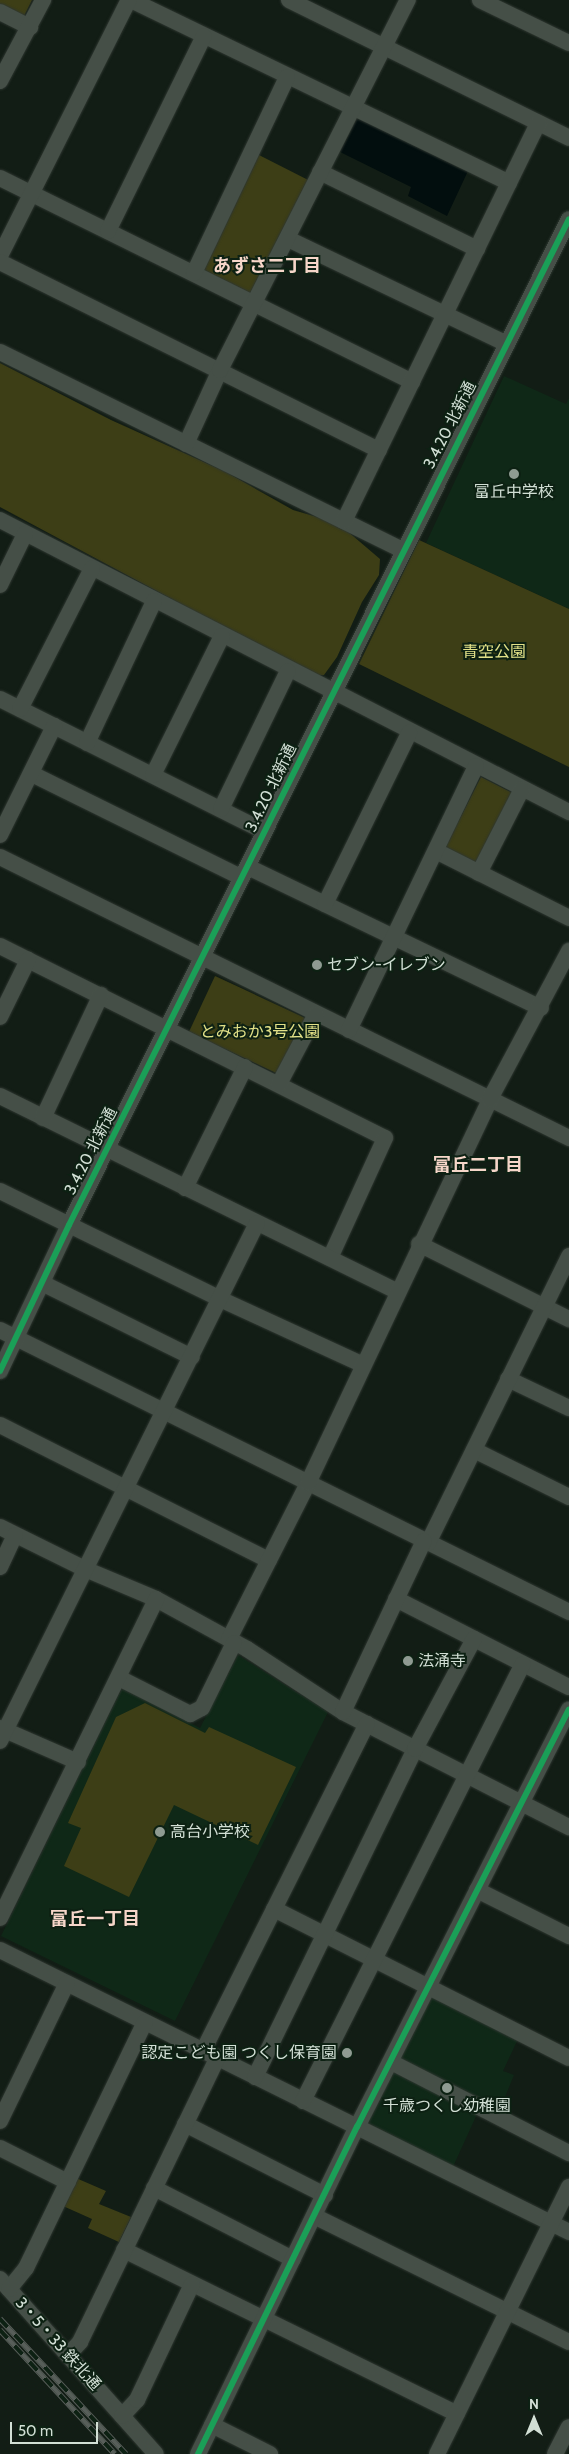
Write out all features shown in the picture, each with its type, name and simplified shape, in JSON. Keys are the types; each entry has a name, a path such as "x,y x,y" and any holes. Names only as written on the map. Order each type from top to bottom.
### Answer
{"street":[{"path":"0,80 43,0"},
{"path":"0,256 130,0 351,109 509,183"},
{"path":"289,0 569,138"},
{"path":"186,444 220,370 408,0"},
{"path":"480,0 569,43"},
{"path":"0,12 30,27"},
{"path":"108,231 204,36"},
{"path":"194,273 287,77"},
{"path":"344,520 538,123"},
{"path":"320,172 477,249"},
{"path":"0,178 412,382"},
{"name":"3.4.20 北新通","path":"0,1371 107,1148 204,959 264,831 569,219"},
{"path":"288,239 507,344"},
{"path":"0,262 379,450"},
{"path":"0,352 403,550"},
{"path":"0,520 288,671 569,812"},
{"path":"0,585 25,534"},
{"path":"20,709 92,568"},
{"path":"88,743 154,601"},
{"path":"153,775 222,636"},
{"path":"221,809 288,671"},
{"path":"0,700 264,831"},
{"path":"0,835 32,774 54,726"},
{"path":"325,904 410,733"},
{"path":"349,1030 476,766"},
{"path":"32,774 245,872 325,904 541,1008"},
{"path":"479,873 522,789"},
{"path":"436,851 569,918"},
{"path":"0,858 569,1138"},
{"path":"0,946 385,1138 330,1258"},
{"path":"118,1678 190,1714 202,1708 269,1560 308,1483 361,1364 419,1244 490,1099 541,1008 569,950"},
{"path":"0,1017 28,960"},
{"path":"43,1118 101,996"},
{"path":"279,1084 316,1014"},
{"path":"186,1188 244,1067"},
{"path":"0,1096 397,1291"},
{"path":"0,1191 220,1300 361,1364"},
{"path":"78,1762 2,1733 165,1413 257,1223"},
{"path":"419,1244 569,1319"},
{"path":"342,1712 396,1599 474,1450 569,1256"},
{"path":"42,1283 192,1357"},
{"path":"0,1330 569,1612"},
{"path":"508,1379 569,1408"},
{"path":"0,1425 269,1560"},
{"path":"474,1450 569,1497"},
{"path":"0,1527 85,1569 156,1599 232,1641 342,1712 569,1827"},
{"path":"0,1567 15,1535"},
{"path":"0,1918 78,1762 156,1599"},
{"path":"396,1599 569,1687"},
{"path":"255,2077 416,1749 474,1638"},
{"path":"303,2101 523,1664"},
{"path":"198,2454 358,2127 430,1988 476,1890 569,1710"},
{"path":"68,2354 80,2342 185,2124 210,2054 274,1909 367,1724"},
{"path":"476,1890 569,1936"},
{"path":"274,1909 569,2058"},
{"path":"0,1950 569,2232"},
{"path":"0,2121 67,1983"},
{"path":"5,2284 26,2268 145,2022"},
{"path":"391,2062 569,2153"},
{"path":"185,2124 325,2195"},
{"path":"0,2148 68,2182"},
{"path":"437,2454 569,2186"},
{"path":"154,2188 293,2259"},
{"path":"314,2216 569,2342"},
{"path":"124,2250 457,2414"},
{"name":"3・5・33 鉄北通","path":"5,2284 156,2454"},
{"path":"122,2416 137,2400 192,2284"},
{"path":"212,2425 270,2454"},
{"path":"556,2454 569,2426"}],"shaded area":[{"path":"358,117 468,171 447,216 408,196 411,187 340,152"},
{"name":"富丘中学校","path":"504,376 566,404 569,398 569,609 426,543"},
{"name":"高台小学校","path":"238,1655 328,1712 175,2021 1,1936 122,1688 200,1728"},
{"name":"千歳つくし幼稚園","path":"430,1995 518,2039 503,2071 514,2075 500,2109 483,2101 452,2169 366,2127"}],"green space":[{"path":"0,0 32,0 24,16 0,4"},
{"path":"257,154 309,180 250,296 198,270"},
{"path":"0,363 111,420 226,472 293,510 324,519 346,530 380,559 379,575 362,602 337,657 324,675 315,676 0,507"},
{"name":"青空公園","path":"419,540 569,609 569,767 359,664"},
{"path":"481,777 515,794 478,866 444,849"},
{"name":"とみおか3号公園","path":"215,976 307,1019 280,1075 189,1032"},
{"path":"145,1703 205,1733 209,1727 296,1767 258,1845 174,1805 129,1897 64,1866 81,1828 68,1823 116,1717"},
{"path":"76,2178 106,2191 99,2204 131,2217 119,2242 88,2228 92,2219 63,2206"}],"railway":[{"path":"0,2319 126,2454"},
{"path":"0,2330 115,2454"}],"cycle path":[{"path":"0,1371 69,1225 569,219"},
{"path":"198,2454 357,2127 569,1710"}],"place":[{"name":"富丘中学校","path":"514,474"},
{"name":"セブン-イレブン","path":"317,965"},
{"name":"法涌寺","path":"408,1661"},
{"name":"高台小学校","path":"160,1832"},
{"name":"認定こども園 つくし保育園","path":"347,2053"},
{"name":"千歳つくし幼稚園","path":"447,2088"}],"district":[{"name":"あずさ二丁目","path":"267,266"},
{"name":"富丘二丁目","path":"478,1165"},
{"name":"富丘一丁目","path":"95,1919"}]}
